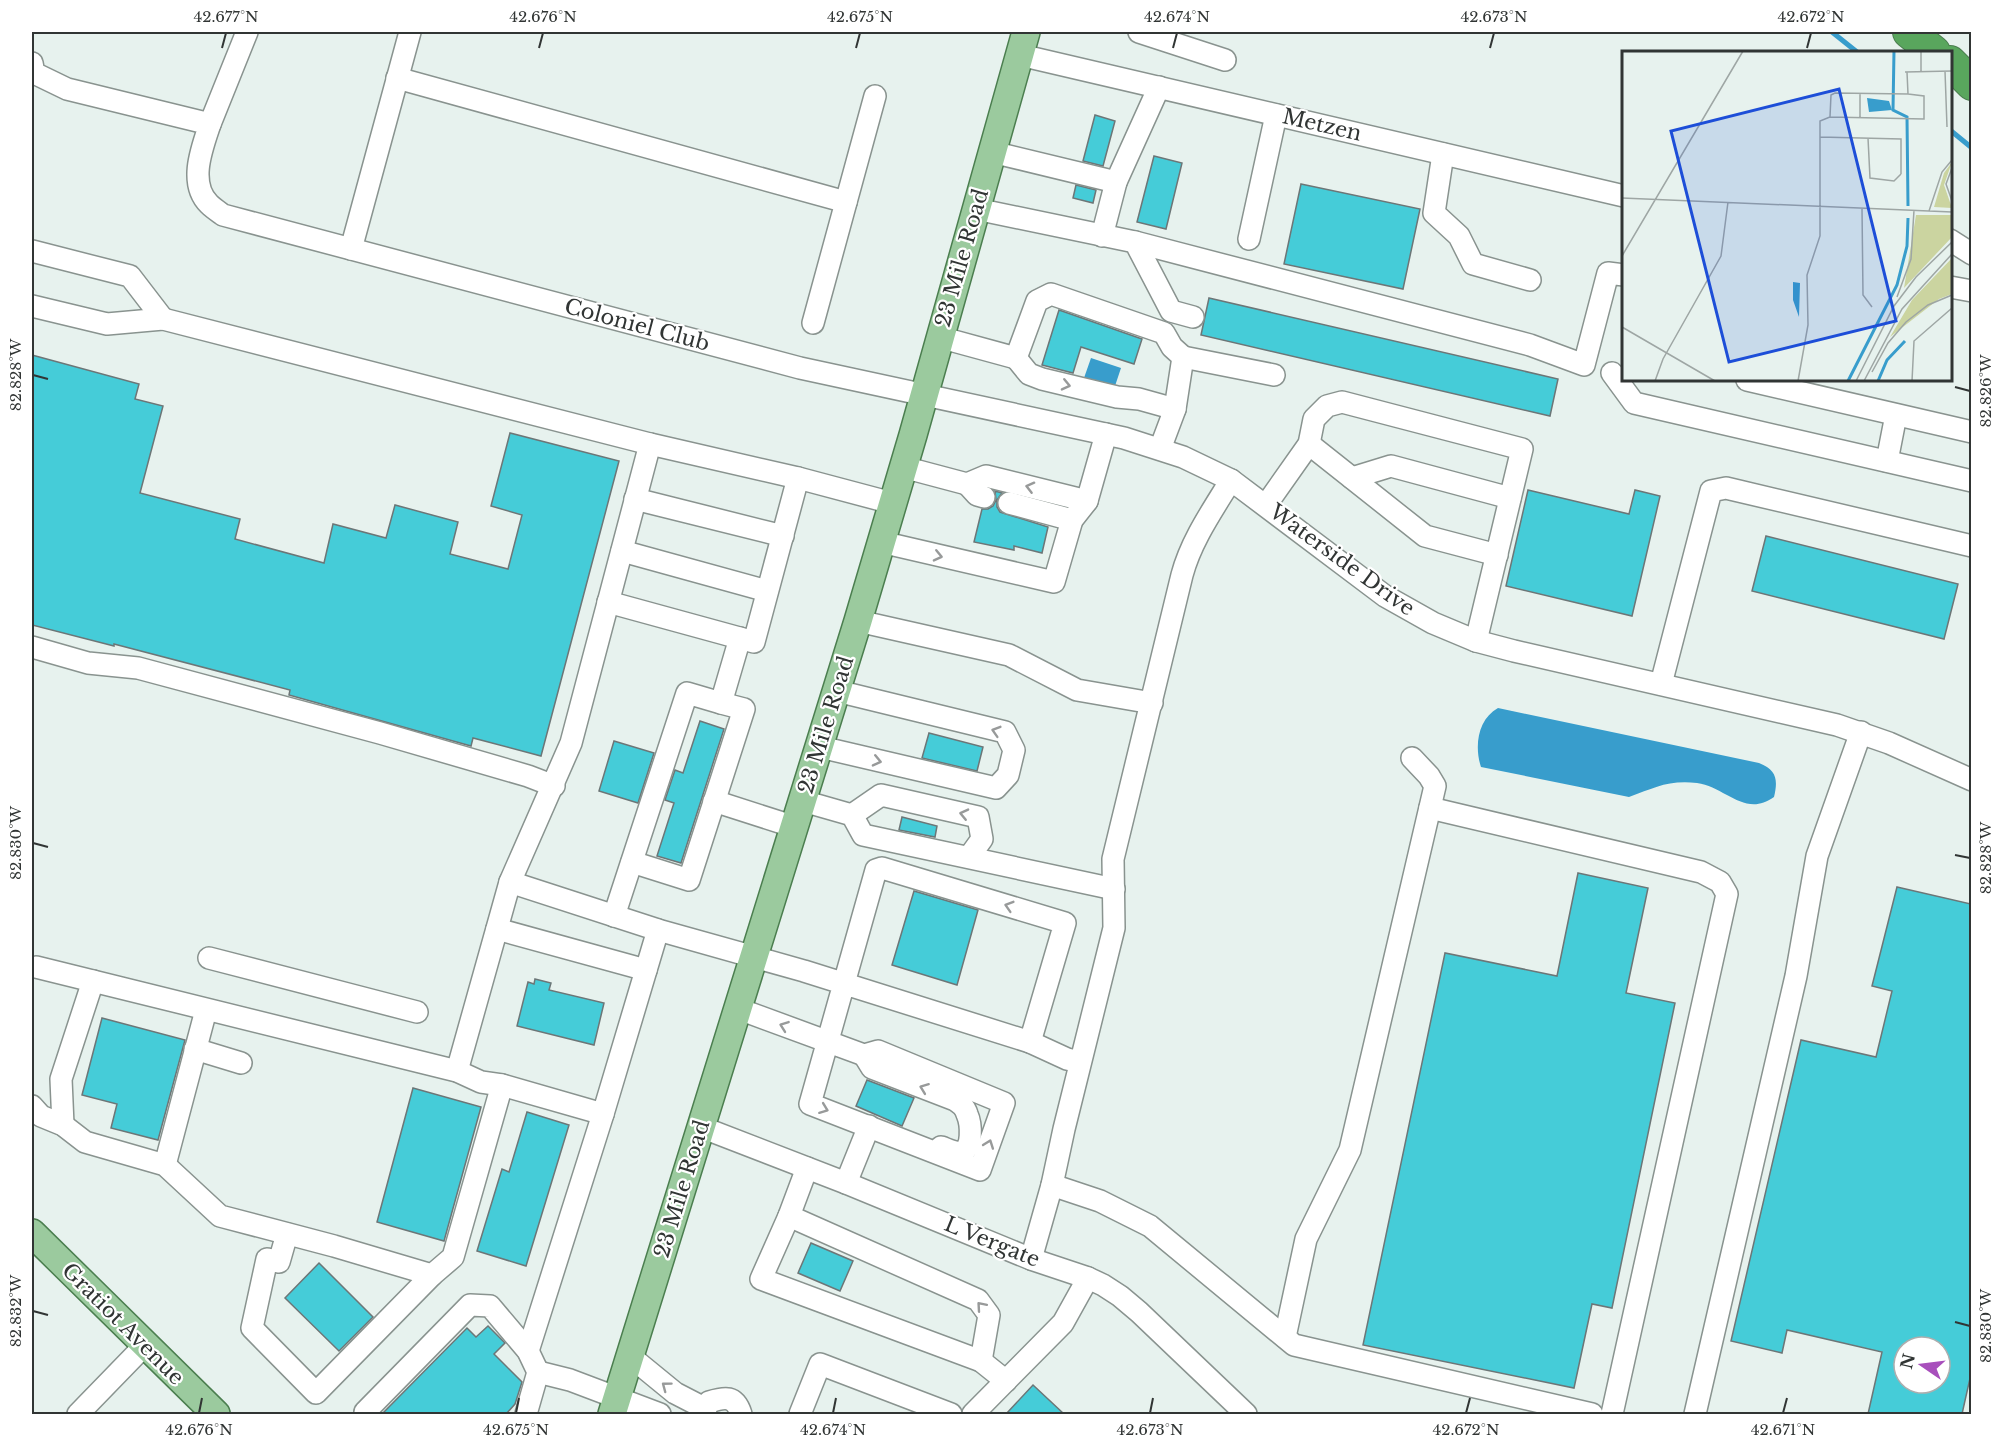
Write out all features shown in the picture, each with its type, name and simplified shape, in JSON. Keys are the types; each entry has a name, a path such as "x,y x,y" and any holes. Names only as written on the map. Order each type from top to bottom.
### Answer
{"highway":[{"path":"1909,32 1933,51"},
{"path":"1921,32 1940,51"},
{"path":"1952,64 1971,85"},
{"path":"1952,69 1971,85"}],"main road":[{"name":"23 Mile Road","path":"615,1406 858,621 1023,43"},
{"name":"Gratiot Avenue","path":"32,1233 216,1414"}],"street":[{"name":"Coloniel Club","path":"247,32 200,152 198,185 207,203 223,215 800,368 924,394"},
{"path":"351,249 410,32"},
{"path":"1138,32 1225,60"},
{"name":"Metzen","path":"1023,43 1159,87 1622,196"},
{"path":"32,70 67,89 210,124"},
{"path":"397,78 846,202"},
{"path":"1102,236 1116,182 1159,87"},
{"path":"813,323 875,96"},
{"path":"1249,239 1276,114"},
{"path":"992,152 1116,182"},
{"path":"1443,154 1434,213 1459,236 1473,264 1530,280"},
{"path":"976,209 1135,242 1530,345 1584,365 1618,370"},
{"path":"1952,241 1971,254"},
{"path":"1135,242 1171,311 1193,317"},
{"path":"32,251 130,276 163,319"},
{"path":"1584,365 1608,273 1622,275"},
{"path":"1952,287 1971,291"},
{"path":"1016,358 1037,301 1051,294 1164,333 1172,347 1183,357 1274,375"},
{"path":"32,306 107,324 163,319 650,444 892,502"},
{"path":"939,337 1016,358 1029,374 1042,379 1117,397 1139,399 1175,409"},
{"path":"1160,449 1175,409 1183,357"},
{"path":"1623,381 1634,403 1971,481"},
{"path":"1751,381 1971,432"},
{"name":"Waterside Drive","path":"924,394 1106,434 1160,449 1206,467 1231,480 1266,505 1385,596 1433,623 1476,640 1514,651 1837,725 1861,732 1971,780"},
{"path":"1266,505 1309,444 1314,419 1327,406 1342,402 1522,449 1476,640"},
{"path":"1887,461 1896,415"},
{"path":"881,542 1054,582 1072,520 1087,501 1106,434"},
{"path":"457,1071 510,882 571,743 650,444"},
{"path":"1309,444 1425,536 1497,555"},
{"path":"1352,478 1391,466 1510,498"},
{"path":"903,467 967,484 977,495 984,497"},
{"path":"967,484 986,476 1087,501"},
{"path":"608,603 754,642 798,478"},
{"path":"1031,1258 1052,1185 1114,928 1113,859 1187,558 1196,538 1231,480"},
{"path":"1661,684 1711,491 1726,488 1971,546"},
{"path":"635,499 783,536"},
{"path":"1009,503 1072,520"},
{"path":"622,550 767,591"},
{"path":"858,621 1009,655 1077,690 1152,703"},
{"path":"721,703 740,638"},
{"path":"32,647 88,663 138,668 380,733 528,776 554,786"},
{"path":"820,747 996,788 1008,775 1014,750 1005,732 837,691"},
{"path":"614,916 687,693 744,709 689,880 632,862"},
{"path":"1695,1414 1796,976 1817,856 1861,732"},
{"path":"1285,1338 1306,1239 1350,1150 1435,786 1430,776 1412,758"},
{"path":"852,814 881,795 978,817 982,839 969,857"},
{"path":"714,801 795,827"},
{"path":"803,801 852,814 863,835 1114,888"},
{"path":"1430,808 1701,872 1720,882 1727,894 1612,1414"},
{"path":"739,1009 827,1042 864,1055 878,1051 1004,1103 980,1170 810,1104 827,1042 876,870 882,868 1065,923 1030,1042"},
{"path":"510,882 658,930 844,983 1030,1042 1067,1059 1080,1062"},
{"path":"497,929 646,970"},
{"path":"528,1351 658,930"},
{"path":"209,958 417,1012"},
{"path":"36,967 457,1071 481,1082 502,1085 603,1114"},
{"path":"63,1125 61,1079 93,981"},
{"path":"165,1166 206,1010"},
{"path":"195,1049 241,1064"},
{"path":"864,1055 872,1068 955,1100 967,1112 970,1137 969,1145 965,1150 954,1152 926,1140 916,1145"},
{"path":"287,1234 279,1262 267,1259 252,1328 316,1393 432,1275 453,1257 502,1085"},
{"path":"32,1106 41,1116 63,1125 85,1142 165,1166 220,1216 432,1275"},
{"path":"846,1183 869,1126"},
{"name":"L Vergate","path":"701,1127 1031,1258 1088,1278 1120,1296 1246,1414"},
{"path":"807,1168 761,1279 981,1361 1006,1381"},
{"path":"1052,1185 1100,1202 1150,1226 1294,1345 1592,1414"},
{"path":"789,1216 978,1300 989,1315 981,1361"},
{"path":"973,1414 1063,1323 1088,1278"},
{"path":"366,1414 365,1412 470,1305 490,1306 528,1351 538,1372 526,1414"},
{"path":"78,1414 145,1345"},
{"path":"631,1357 675,1393 704,1412 709,1402 723,1398 733,1400 738,1405 741,1414"},
{"path":"800,1414 820,1364 951,1414"},
{"path":"538,1372 570,1380 615,1406 660,1414"}],"water":[{"path":"1091,358 1121,368 1114,389 1084,378"},
{"path":"1498,708 1759,763 1770,769 1775,776 1774,797 1764,803 1745,803 1707,786 1687,782 1661,786 1629,797 1481,767 1478,750 1479,734 1486,719"}],"building":[{"path":"1095,115 1115,121 1103,166 1083,161"},
{"path":"1154,156 1182,163 1166,229 1137,222"},
{"path":"1301,184 1420,209 1403,289 1284,264"},
{"path":"1076,185 1096,190 1093,203 1073,198"},
{"path":"1209,298 1558,379 1550,416 1201,335"},
{"path":"1059,310 1142,339 1134,364 1081,347 1073,373 1042,365"},
{"path":"32,355 139,384 135,399 163,406 140,493 240,519 235,539 324,563 333,524 386,538 395,505 458,522 450,554 508,569 522,515 491,506 510,433 619,461 541,756 473,738 471,746 289,695 290,690 32,625"},
{"path":"1528,490 1629,514 1635,490 1660,496 1632,616 1506,586"},
{"path":"995,491 1002,493 997,500 1000,512 1048,527 1042,553 1014,546 1014,550 974,542 982,509 993,506 996,500"},
{"path":"1766,536 1958,584 1944,639 1752,591"},
{"path":"700,721 724,729 681,863 657,856 674,803 665,800 675,770 683,773"},
{"path":"929,733 983,747 977,771 922,758"},
{"path":"614,741 654,753 638,803 599,791"},
{"path":"902,817 937,826 935,837 899,830"},
{"path":"1578,873 1648,888 1626,993 1675,1003 1612,1308 1592,1304 1574,1388 1363,1345 1445,953 1557,976"},
{"path":"1897,887 1971,904 1971,1374 1962,1414 1868,1414 1882,1352 1787,1330 1782,1353 1731,1341 1801,1040 1876,1057 1892,991 1872,986"},
{"path":"914,891 978,910 957,985 892,965"},
{"path":"535,979 551,983 549,990 604,1003 594,1045 517,1026 528,982 534,984"},
{"path":"102,1018 185,1040 158,1140 111,1128 117,1104 82,1095"},
{"path":"867,1080 914,1098 902,1126 856,1106"},
{"path":"413,1088 481,1107 444,1241 377,1222"},
{"path":"527,1112 569,1125 526,1266 477,1251 502,1169 509,1172"},
{"path":"811,1243 853,1261 840,1291 798,1273"},
{"path":"319,1263 373,1317 339,1351 285,1298"},
{"path":"488,1326 505,1343 494,1354 522,1382 515,1404 506,1414 382,1414 467,1328 476,1337"},
{"path":"1033,1385 1064,1414 1006,1414"}],"waterway":[{"path":"1832,32 1856,51"},
{"path":"1952,132 1972,148"}]}
